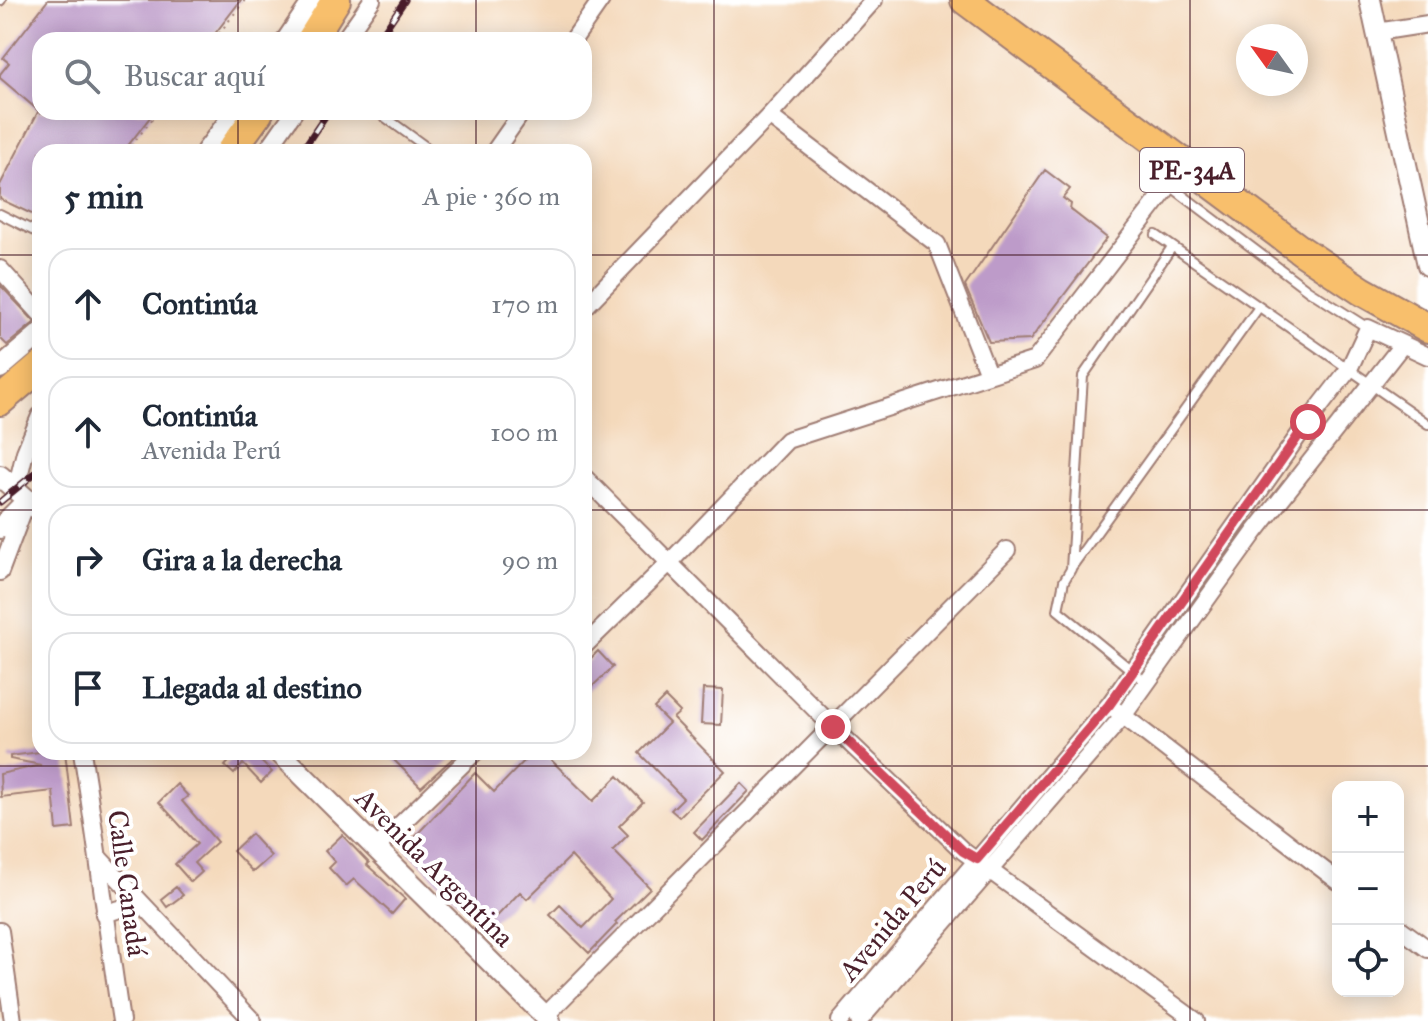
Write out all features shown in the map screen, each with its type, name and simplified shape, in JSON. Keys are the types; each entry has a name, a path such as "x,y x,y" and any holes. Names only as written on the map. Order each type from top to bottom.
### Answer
{"highway":[{"path":"316,32 336,0"},
{"name":"PE-34A","path":"965,0 1111,106 1177,175 1362,291 1428,328"},
{"path":"236,144 253,120"},
{"path":"0,401 32,374"}],"street":[{"path":"292,32 314,0"},
{"path":"350,32 372,0"},
{"path":"579,32 601,0"},
{"path":"592,300 769,116 874,0"},
{"path":"1370,0 1428,265"},
{"path":"1377,32 1428,24"},
{"path":"769,116 937,244 988,374"},
{"path":"212,144 230,120"},
{"path":"272,144 288,120"},
{"path":"500,144 516,120"},
{"path":"592,638 787,440 1035,360 1177,175"},
{"path":"0,269 32,304"},
{"path":"1140,677 1308,422 1349,369 1368,328 1428,356"},
{"path":"0,368 32,341"},
{"path":"1140,677 1402,345"},
{"path":"0,572 26,496 25,452 32,435"},
{"path":"592,485 833,727 963,851 1196,1021"},
{"path":"0,528 26,496"},
{"path":"548,1018 1007,550"},
{"name":"Avenida Perú","path":"840,1021 863,1015 984,864 1116,711 1140,677"},
{"path":"1116,711 1332,876"},
{"name":"Calle Canadá","path":"83,760 121,1021"},
{"name":"Avenida Argentina","path":"287,760 548,1018"},
{"path":"376,848 467,760"},
{"path":"100,859 253,1021"},
{"path":"104,914 139,903"},
{"path":"0,931 13,1021"},
{"path":"1404,931 1428,949"}],"lane":[{"path":"389,120 422,144"},
{"path":"1177,175 1308,290 1368,328"},
{"path":"0,214 32,230"},
{"path":"1156,235 1428,424"},
{"path":"1071,569 1083,376 1172,247"},
{"path":"1140,677 1058,610 1064,581 1259,307"}],"path":[{"path":"220,32 245,0"},
{"path":"132,144 152,120"}],"building":[{"path":"48,0 241,0 216,32 32,32 32,105 0,78 9,63 3,58"},
{"path":"34,120 148,120 129,144 32,144 32,214 0,199 0,185"},
{"path":"1045,170 1070,189 1063,198 1071,204 1070,209 1107,238 1030,340 989,342 965,286"},
{"path":"0,285 32,319 32,324 7,345 0,338"},
{"path":"598,651 613,667 592,687 592,657"},
{"path":"703,689 723,690 721,725 701,724"},
{"path":"665,697 680,712 673,718 725,771 679,817 671,810 683,798 639,753 669,723 654,708"},
{"path":"32,753 32,760 66,760 74,828 57,830 53,791 1,797 0,774 41,765 10,759 10,756"},
{"path":"230,760 259,760 272,772 261,783 243,764 234,774 225,766"},
{"path":"394,760 451,760 421,787"},
{"path":"525,760 551,760 593,801 618,776 643,802 619,826 628,835 613,850 650,888 589,953 550,915 560,905 583,928 611,899 571,856 527,899 520,892 485,929 404,848 475,773 494,792"},
{"path":"741,783 749,791 702,840 694,832"},
{"path":"177,784 188,796 182,801 217,842 194,863 202,872 191,882 175,864 197,844 159,802"},
{"path":"251,834 271,856 253,872 233,851"},
{"path":"342,835 369,863 367,865 405,899 392,914 354,879 346,886 329,868 335,862 325,851"},
{"path":"176,887 183,895 167,907 161,899"}],"railway":[{"path":"383,32 405,0"},
{"path":"306,144 323,120"},
{"path":"0,502 32,476"}],"route":[{"path":"833,727 963,851 977,859 1109,705 1308,422"}]}
